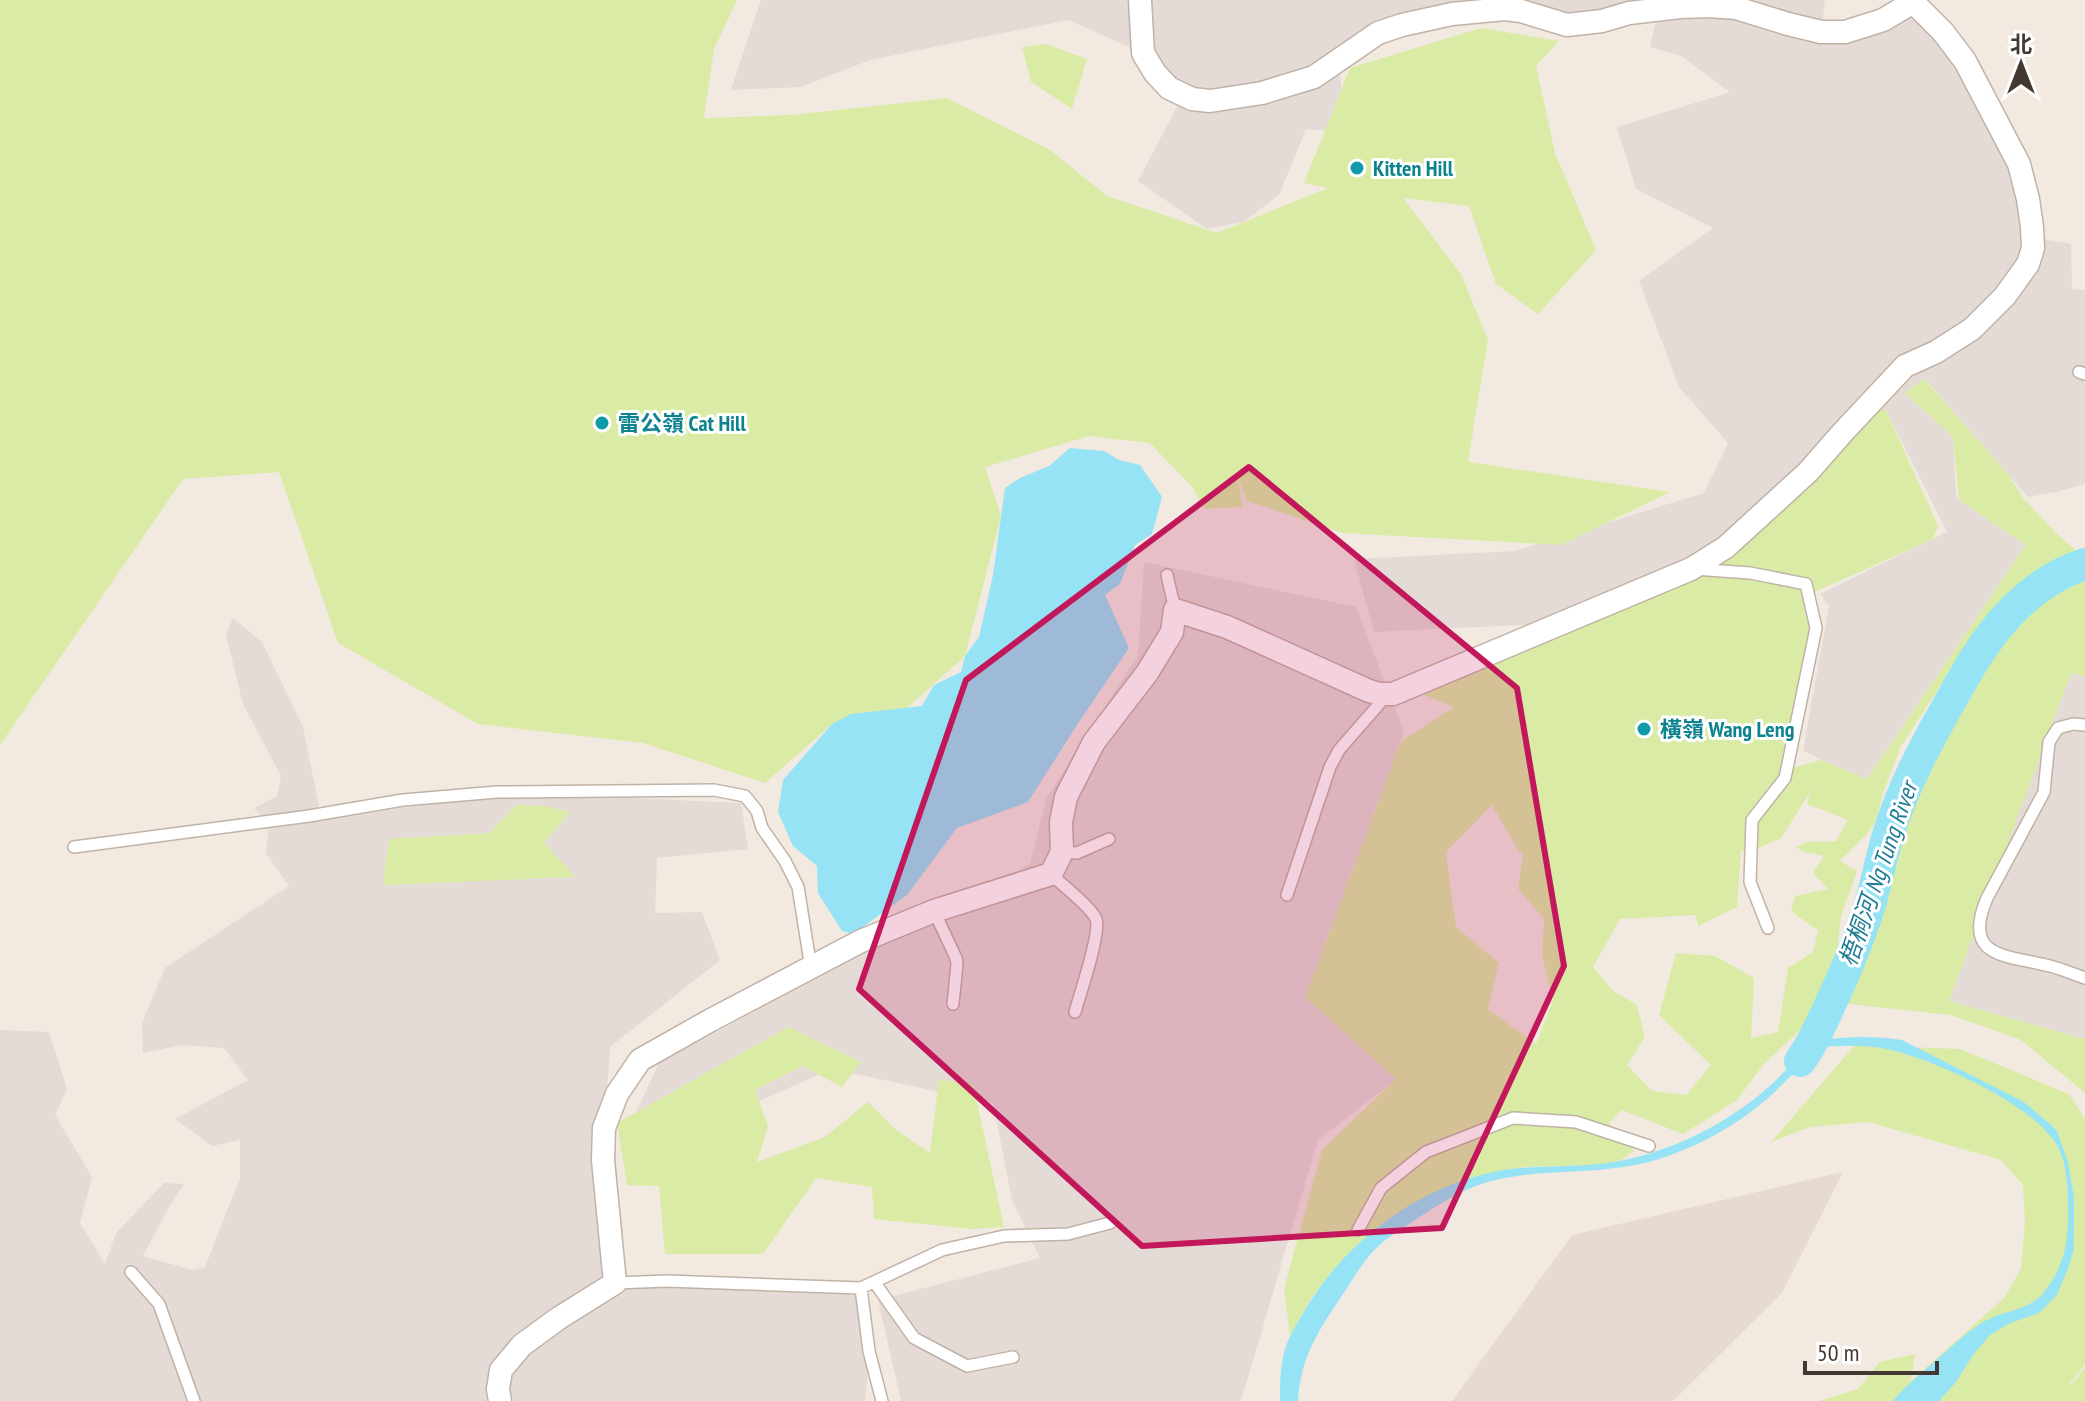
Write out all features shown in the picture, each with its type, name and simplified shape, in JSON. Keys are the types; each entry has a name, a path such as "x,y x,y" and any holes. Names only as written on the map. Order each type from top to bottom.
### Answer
{"street":[{"path":"500,1401 501,1370 522,1345 615,1283 603,1160 604,1128 617,1094 640,1060 861,941 934,911 1051,874 1062,852 1061,822 1066,797 1094,742 1147,673 1172,632 1175,610 1227,627 1369,691 1393,694 1691,569 1726,547 1808,472 1905,366 1936,352 1972,329 2005,296 2028,264 2033,248 2028,199 2019,164 1965,61 1913,1 1883,20 1845,32 1821,32 1736,8 1709,6 1629,13 1602,21 1567,25 1505,9 1452,14 1378,33 1314,77 1262,93 1210,101 1192,99 1169,88 1155,73 1143,53 1140,0"}],"lane":[{"path":"1691,569 1750,573 1806,584 1816,628 1785,778 1752,820 1750,882 1768,928"},
{"path":"1167,575 1175,610"},
{"path":"1287,895 1330,767 1339,750 1380,703 1380,694"},
{"path":"2085,725 2058,728 2049,742 2044,792 1987,898 1980,914 1979,927 1988,949 1999,955 2052,966 2085,978"},
{"path":"74,847 419,799 497,792 714,790 745,796 785,861 798,887 811,968"},
{"path":"1062,852 1077,853 1109,839"},
{"path":"1051,874 1092,912 1097,922 1075,1012"},
{"path":"934,911 956,958 953,1004"},
{"path":"1358,1230 1381,1188 1426,1152 1513,1118 1576,1122 1649,1146"},
{"path":"615,1283 667,1281 861,1288 942,1250 1004,1236 1068,1234 1110,1223"},
{"path":"131,1272 159,1304 194,1401"},
{"path":"875,1283 914,1338 967,1366 1013,1357"},
{"path":"861,1288 869,1351 882,1401"}],"highlighted area":[{"path":"1249,467 1517,688 1564,966 1442,1228 1142,1246 859,989 966,680"}],"shaded area":[{"path":"761,0 1825,0 1821,32 1907,14 1965,61 2027,178 2033,237 2071,244 2072,289 2085,290 2085,484 2028,497 1925,379 1909,390 1953,437 1956,497 2026,545 1864,783 1803,750 1829,606 1820,594 1947,532 1886,410 1700,564 1541,624 1374,632 1354,559 1515,551 1704,493 1728,443 1679,387 1639,281 1713,228 1636,189 1617,127 1730,92 1681,56 1650,47 1658,11 1567,25 1517,11 1387,30 1339,60 1343,104 1327,131 1306,129 1279,195 1243,222 1207,229 1138,181 1183,95 1143,53 1068,20 870,60 801,87 731,90"},
{"path":"1144,562 1356,607 1404,732 1305,996 1397,1079 1318,1140 1241,1401 901,1401 878,1300 1040,1258 1012,1200 993,1103 831,1069 646,1152 632,1121 659,1063 1030,864 1046,799 1138,655"},
{"path":"233,618 262,642 303,727 322,821 502,792 741,803 748,849 657,858 655,913 702,912 720,960 610,1047 604,1133 621,1283 861,1288 870,1355 865,1401 0,1401 0,1030 49,1032 67,1089 55,1115 92,1177 80,1223 105,1264 116,1233 164,1183 184,1184 143,1256 192,1270 205,1267 240,1178 240,1140 212,1146 175,1119 248,1080 224,1048 182,1045 143,1053 142,1023 165,968 289,886 266,853 269,824 254,808 277,796 281,776 243,704 226,635"},
{"path":"2066,671 2085,676 2085,1040 1949,1001"},
{"path":"1843,1172 1782,1293 1673,1401 1452,1401 1572,1235"}],"green space":[{"path":"0,0 737,0 714,49 704,118 792,115 947,98 1050,150 1107,196 1217,233 1328,188 1304,183 1350,68 1481,28 1559,41 1536,66 1555,153 1596,250 1538,314 1496,284 1469,206 1403,198 1461,274 1488,340 1468,462 1670,492 1561,545 1343,533 1247,501 1237,476 1243,507 1204,509 1194,489 1150,443 1089,436 985,467 1001,516 965,656 907,708 832,724 765,783 643,743 478,724 338,643 279,472 183,479 0,745"},
{"path":"1046,44 1087,59 1072,109 1031,82 1022,47"},
{"path":"1924,379 2008,474 2023,498 2078,552 2042,574 2023,581 1950,671 1901,746 1876,821 1840,861 1857,871 1841,916 1836,961 1822,999 1799,1031 1763,1065 1737,1100 1683,1134 1622,1110 1609,1123 1634,1151 1620,1161 1598,1165 1522,1167 1417,1201 1370,1234 1333,1270 1311,1298 1290,1336 1284,1289 1322,1150 1396,1079 1305,997 1401,741 1454,707 1422,694 1420,673 1716,553 1866,407 1886,410 1938,526 1933,539 1808,595 1816,628 1788,769 1821,760 1867,779 2026,545 1959,500 1953,437 1905,393","holes":["1811,791 1807,804 1848,820 1836,841 1807,842 1796,847 1824,856 1813,873 1828,889 1795,896 1791,911 1818,931 1813,952 1788,968 1778,1032 1751,1038 1754,978 1715,956 1676,953 1659,1015 1711,1065 1686,1095 1652,1091 1627,1065 1645,1037 1637,1005 1613,991 1593,967 1620,919 1696,915 1698,926 1737,907 1741,851 1751,851 1781,838","1492,805 1518,850 1523,853 1518,889 1544,919 1542,955 1553,1000 1536,1044 1488,1009 1499,963 1456,927 1446,852"]},
{"path":"2085,564 2085,676 2071,673 1949,1001 2085,1039 2085,1093 2021,1040 1951,1015 1831,1002 1864,922 1903,793 1933,730 1998,627 2027,597 2063,573"},
{"path":"516,805 544,806 571,812 544,842 575,877 383,885 389,839 489,833"},
{"path":"788,1027 861,1062 842,1087 803,1066 755,1090 768,1126 757,1162 825,1137 868,1102 896,1130 930,1153 939,1080 973,1084 1004,1227 972,1229 874,1219 872,1187 816,1178 763,1254 665,1254 659,1186 627,1185 617,1123"},
{"path":"1855,1045 1960,1049 2069,1094 2085,1119 2085,1365 2069,1384 2085,1367 2085,1401 1819,1401 1858,1389 1880,1362 1915,1354 1911,1381 2004,1298 2021,1269 2025,1222 2023,1185 2001,1160 1868,1122 1810,1127 1771,1142"}],"water":[{"path":"1070,448 1104,451 1119,460 1140,465 1162,497 1152,534 1135,545 1120,584 1105,595 1129,648 1028,802 957,828 907,895 853,934 842,931 818,893 817,866 793,846 778,812 783,780 832,724 851,714 922,706 934,685 961,672 965,656 979,637 993,575 1005,488 1049,466"},
{"path":"1822,1023 1817,1041 1859,1037 1902,1040 2024,1102 2057,1131 2068,1162 2074,1198 2074,1249 2057,1295 2039,1313 2008,1324 1990,1335 1939,1401 1893,1401 1974,1328 1993,1317 2031,1303 2044,1292 2057,1272 2066,1241 2068,1192 2063,1161 2058,1147 2046,1131 2028,1115 1982,1086 1907,1054 1878,1047 1851,1046 1814,1047 1803,1065 1756,1108 1718,1133 1676,1153 1626,1167 1535,1174 1487,1182 1438,1206 1389,1237 1369,1256 1313,1343 1303,1370 1298,1401 1280,1401 1285,1349 1315,1294 1354,1248 1402,1210 1428,1195 1485,1174 1527,1167 1624,1160 1700,1133 1767,1089 1790,1066 1816,1026"}],"waterway":[{"name":"梧桐河 Ng Tung River","path":"1800,1061 1819,1028 1853,952 1903,793 1964,677 1987,641 2014,609 2046,582 2085,564"}],"place":[{"name":"Kitten Hill","path":"1357,168"},
{"name":"雷公嶺 Cat Hill","path":"602,423"},
{"name":"橫嶺 Wang Leng","path":"1644,729"}]}
